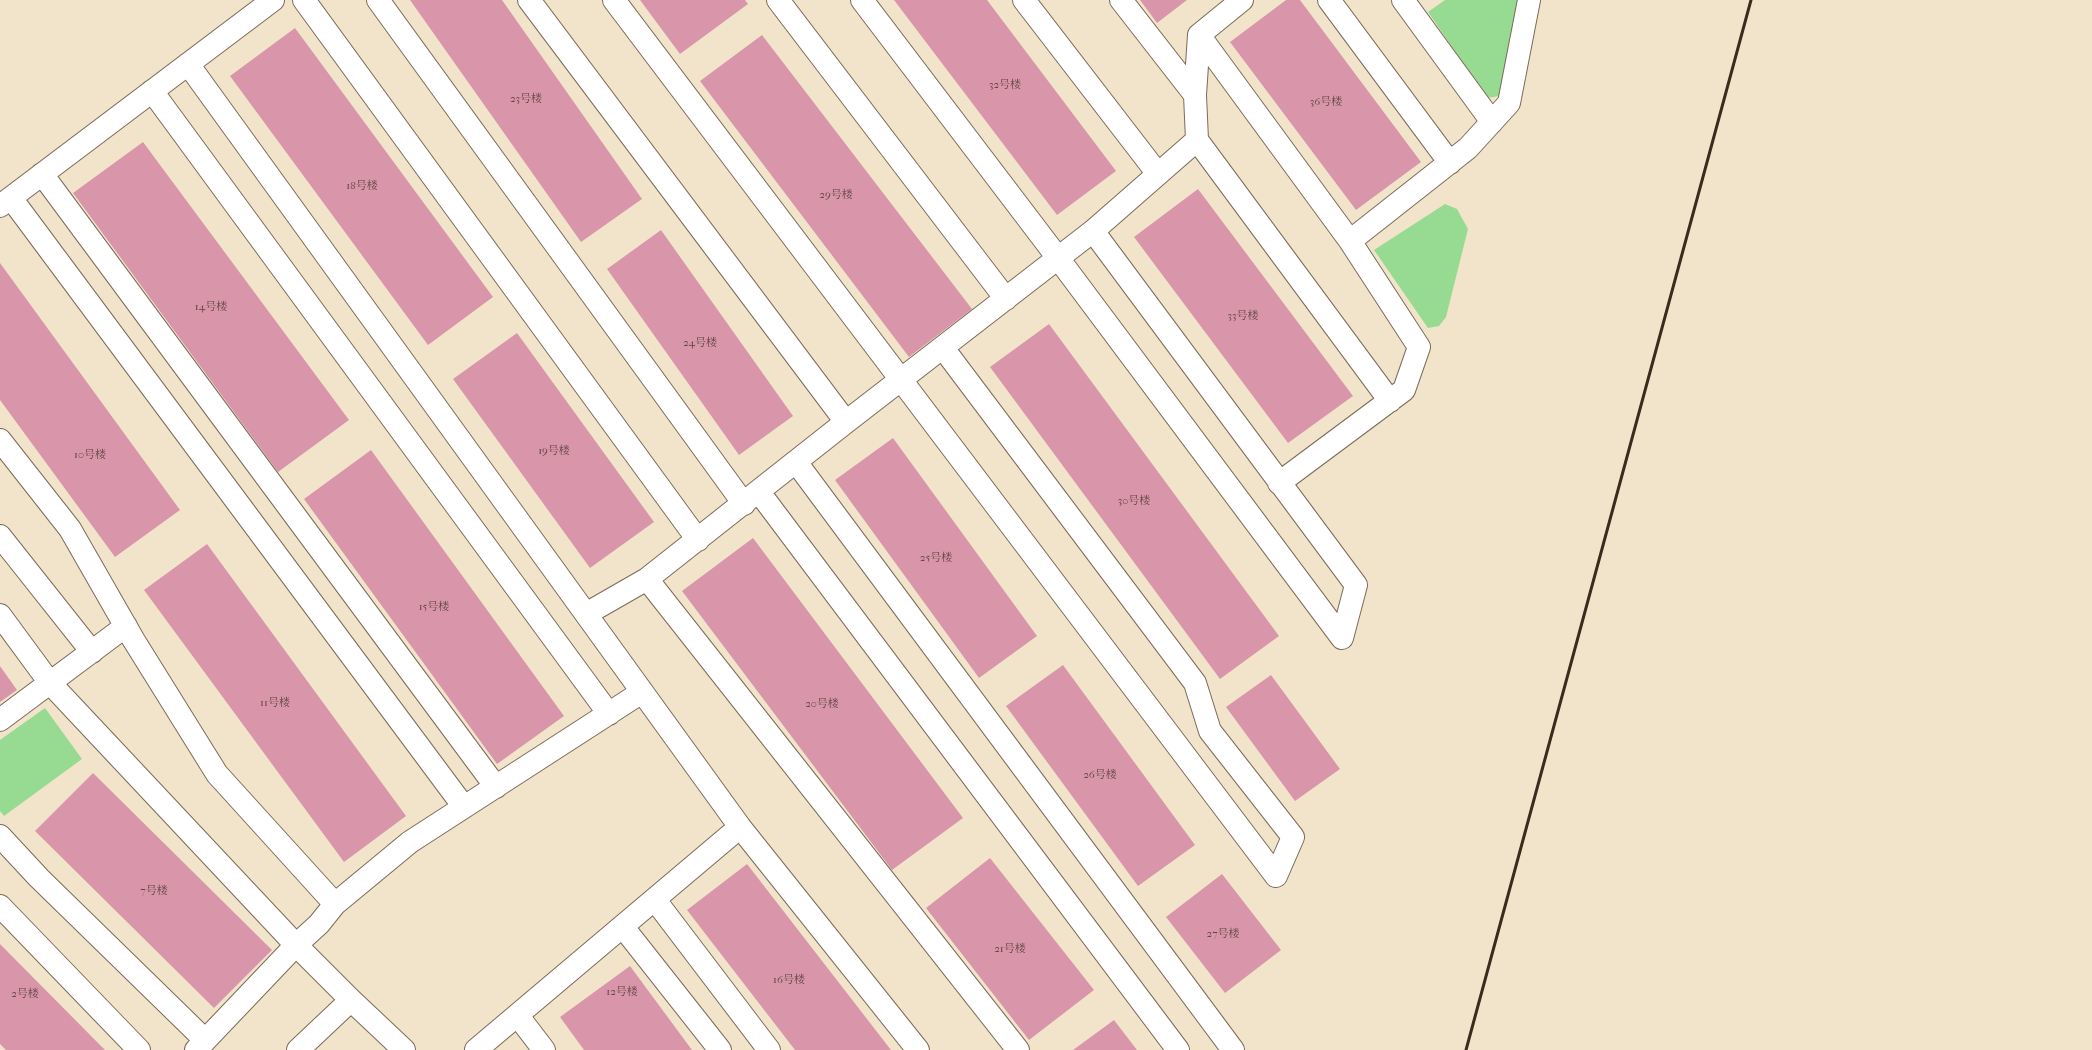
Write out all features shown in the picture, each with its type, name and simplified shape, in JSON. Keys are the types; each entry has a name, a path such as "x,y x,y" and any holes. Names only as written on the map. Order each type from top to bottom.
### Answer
{"street":[{"path":"273,0 6,202 464,807"},
{"path":"304,0 698,540"},
{"path":"378,0 751,498 1178,1050"},
{"path":"529,0 846,422"},
{"path":"614,0 900,381 1276,876 1293,837 1210,731 1195,683 943,348"},
{"path":"778,0 1006,299"},
{"path":"862,0 1058,258 1342,638 1356,585 1093,232"},
{"path":"1024,0 1158,174"},
{"path":"1121,0 1194,95"},
{"path":"1242,0 1198,35 1194,95 1197,140 1390,401"},
{"path":"1329,0 1450,163"},
{"path":"1403,0 1492,122"},
{"path":"1350,241 1468,148 1509,103 1529,0"},
{"path":"1198,35 1350,241 1419,347 1404,390 1280,483"},
{"path":"188,64 740,828 918,1050"},
{"path":"152,91 609,714"},
{"path":"586,614 647,579 698,540 846,422 1093,232 1197,140"},
{"path":"42,174 496,787"},
{"path":"0,440 70,529 126,626 217,774 335,904"},
{"path":"796,462 1233,1050"},
{"path":"0,536 92,652"},
{"path":"647,579 1018,1050"},
{"path":"0,615 50,683 296,945 404,1050"},
{"path":"0,720 126,626"},
{"path":"0,836 200,1045 296,945 319,924 335,904 410,842 642,692"},
{"path":"476,1050 740,828"},
{"path":"655,900 769,1050"},
{"path":"0,906 140,1050"},
{"path":"623,927 720,1050"},
{"path":"298,1050 351,1000"},
{"path":"518,1016 544,1050"}],"green space":[{"path":"1445,0 1518,0 1499,96 1487,98 1428,12"},
{"path":"1445,204 1457,209 1468,229 1446,317 1439,326 1428,328 1374,250"},
{"path":"45,708 82,759 4,816 0,811 0,740"}],"building":[{"path":"410,0 502,0 642,199 581,242"},
{"path":"640,0 745,0 748,4 680,54"},
{"path":"894,0 987,0 1116,171 1057,215"},
{"path":"1140,0 1187,0 1157,23"},
{"path":"1286,0 1300,0 1421,162 1356,210 1230,42"},
{"path":"295,28 493,297 428,345 230,76"},
{"path":"762,35 972,309 909,357 700,81"},
{"path":"143,142 349,420 278,472 73,193"},
{"path":"1198,189 1353,396 1288,443 1134,237"},
{"path":"661,230 793,416 739,455 607,269"},
{"path":"0,263 180,510 115,557 0,400"},
{"path":"1049,324 1279,636 1220,679 990,367"},
{"path":"517,333 654,522 590,568 453,379"},
{"path":"893,438 1037,636 979,678 835,480"},
{"path":"371,450 564,716 497,764 304,499"},
{"path":"753,538 963,818 892,870 682,591"},
{"path":"207,544 406,816 344,862 144,590"},
{"path":"1063,665 1195,845 1138,886 1006,706"},
{"path":"0,666 17,690 0,702"},
{"path":"1271,675 1340,769 1295,801 1226,707"},
{"path":"93,773 272,950 214,1008 35,831"},
{"path":"990,858 1094,990 1029,1040 926,908"},
{"path":"747,864 891,1050 795,1050 687,910"},
{"path":"1222,874 1281,950 1225,993 1166,917"},
{"path":"0,944 105,1050 6,1050 0,1044"},
{"path":"630,966 692,1050 584,1050 560,1017"},
{"path":"1114,1020 1137,1050 1073,1050"}],"railway":[{"path":"1466,1050 1751,0"}]}
